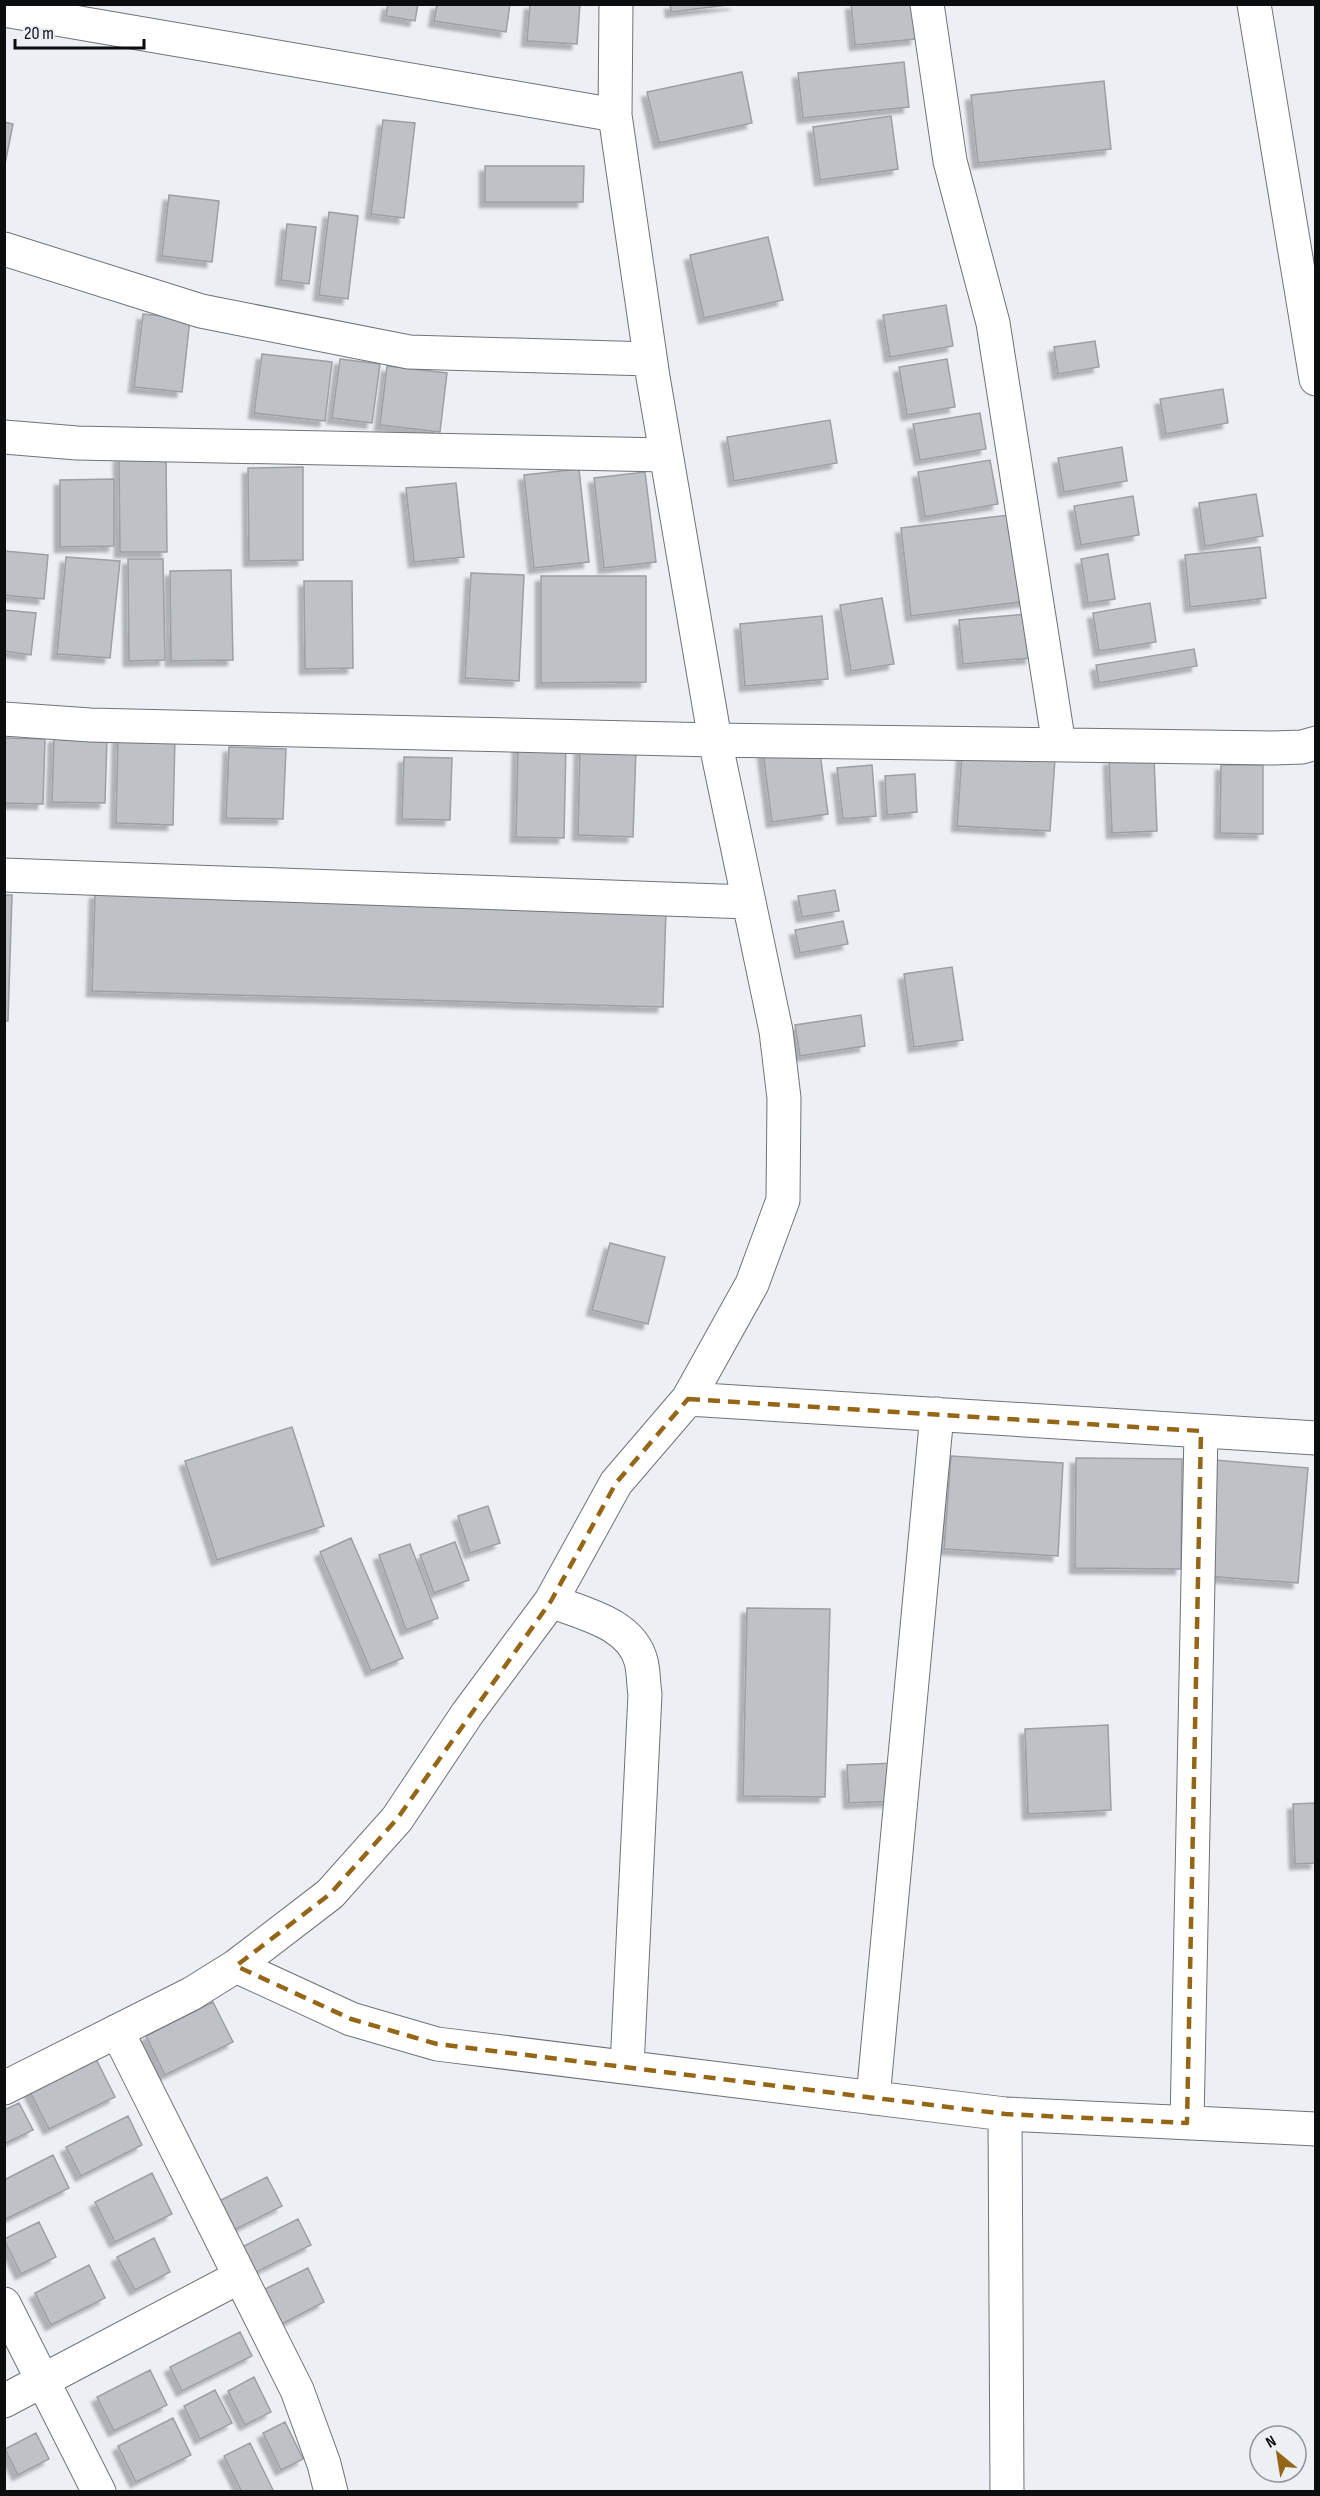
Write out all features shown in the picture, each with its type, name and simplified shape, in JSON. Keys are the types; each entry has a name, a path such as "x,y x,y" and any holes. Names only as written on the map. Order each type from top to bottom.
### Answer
{"street":[{"path":"4,2088 191,1994 236,1966 330,1894 397,1819 467,1714 551,1601 616,1483 688,1399 752,1284 783,1200 784,1098 776,1031 715,740 650,359 615,115 616,4"},
{"path":"927,4 950,161 993,323 1059,745"},
{"path":"1254,4 1316,379"},
{"path":"4,10 615,115"},
{"path":"4,249 201,311 409,352 650,359"},
{"path":"4,437 77,443 666,455"},
{"path":"4,719 90,725 715,740 1273,748 1302,747 1316,743"},
{"path":"4,875 748,902"},
{"path":"688,1399 1316,1438"},
{"path":"873,2098 937,1414"},
{"path":"1187,2123 1201,1431"},
{"path":"551,1601 616,1628 629,1639 641,1660 645,1694 627,2067"},
{"path":"236,1966 351,2019 437,2044 1005,2114 1316,2129"},
{"path":"117,2031 297,2390 324,2463 331,2492"},
{"path":"1005,2114 1007,2492"},
{"path":"4,2401 239,2277"},
{"path":"4,2304 99,2492"}],"highlighted area":[{"path":"688,1399 1201,1431 1187,2123 1005,2114 437,2044 351,2019 236,1966 330,1894 397,1819 551,1601 616,1483"}],"building":[{"path":"388,4 418,4 415,21 386,16"},
{"path":"437,4 510,4 506,32 434,21"},
{"path":"530,4 580,4 577,44 527,41"},
{"path":"670,4 736,4 671,12"},
{"path":"851,4 913,4 916,39 855,45"},
{"path":"904,62 909,107 803,118 798,73"},
{"path":"742,72 752,123 659,143 647,92"},
{"path":"1104,81 1111,149 978,163 971,95"},
{"path":"891,116 898,169 820,180 813,127"},
{"path":"383,120 415,123 404,218 371,214"},
{"path":"4,122 13,124 4,169"},
{"path":"485,166 584,166 583,202 485,202"},
{"path":"169,195 219,201 212,262 162,256"},
{"path":"329,212 358,216 348,299 319,295"},
{"path":"287,224 316,227 309,284 281,280"},
{"path":"768,237 783,300 704,318 690,255"},
{"path":"946,305 953,346 890,357 883,315"},
{"path":"143,314 190,319 182,392 134,387"},
{"path":"1095,341 1099,367 1058,374 1054,347"},
{"path":"262,354 332,362 325,421 254,413"},
{"path":"340,359 380,364 372,423 332,418"},
{"path":"947,359 955,407 907,415 899,367"},
{"path":"387,366 447,373 440,432 380,425"},
{"path":"1223,389 1228,423 1166,434 1160,399"},
{"path":"980,413 986,449 920,460 913,424"},
{"path":"830,420 837,463 734,481 727,437"},
{"path":"1122,447 1127,481 1064,492 1058,458"},
{"path":"166,455 167,552 120,552 119,456"},
{"path":"990,460 998,504 925,517 918,472"},
{"path":"303,467 303,560 249,561 248,468"},
{"path":"579,469 589,562 534,568 524,475"},
{"path":"645,472 656,562 604,568 594,478"},
{"path":"114,479 114,546 60,547 60,480"},
{"path":"456,483 464,557 414,562 406,488"},
{"path":"1256,494 1263,536 1205,546 1199,503"},
{"path":"1133,496 1139,535 1081,545 1074,506"},
{"path":"1017,514 1027,601 911,616 901,528"},
{"path":"1260,547 1266,598 1190,607 1185,555"},
{"path":"4,551 48,555 44,599 4,595"},
{"path":"1108,554 1115,599 1088,603 1081,559"},
{"path":"66,557 120,561 110,658 57,654"},
{"path":"128,559 163,559 165,660 129,661"},
{"path":"231,570 233,660 171,661 170,571"},
{"path":"471,573 524,575 519,681 465,678"},
{"path":"541,576 646,576 646,682 541,683"},
{"path":"304,581 352,581 353,668 305,669"},
{"path":"882,598 894,664 851,671 840,605"},
{"path":"1150,603 1156,642 1099,651 1093,613"},
{"path":"4,610 36,613 31,655 4,651"},
{"path":"1027,614 1031,658 963,664 959,620"},
{"path":"822,616 828,679 745,686 740,624"},
{"path":"1194,649 1197,666 1099,683 1096,665"},
{"path":"118,736 175,737 173,825 116,823"},
{"path":"54,737 107,738 105,803 52,802"},
{"path":"4,738 45,739 43,804 4,803"},
{"path":"518,743 566,744 564,838 516,837"},
{"path":"819,745 828,814 772,822 763,752"},
{"path":"229,747 286,749 283,819 226,818"},
{"path":"580,747 636,748 633,837 578,835"},
{"path":"962,754 1055,759 1050,831 957,826"},
{"path":"404,757 452,758 450,820 402,819"},
{"path":"1154,758 1157,831 1112,833 1109,760"},
{"path":"872,765 876,816 843,819 837,768"},
{"path":"1221,765 1263,765 1263,834 1220,833"},
{"path":"915,774 917,812 887,815 885,776"},
{"path":"835,890 839,911 802,917 798,896"},
{"path":"95,893 666,909 663,1007 92,991"},
{"path":"4,895 12,895 8,1021 4,1021"},
{"path":"843,921 848,944 800,953 795,930"},
{"path":"952,967 963,1040 914,1047 904,974"},
{"path":"861,1015 865,1046 800,1056 795,1025"},
{"path":"610,1243 665,1257 648,1324 592,1310"},
{"path":"292,1427 324,1526 217,1560 185,1461"},
{"path":"951,1456 1063,1463 1058,1556 944,1549"},
{"path":"1076,1458 1182,1459 1181,1569 1075,1568"},
{"path":"1215,1460 1308,1468 1298,1583 1204,1576"},
{"path":"488,1506 500,1543 470,1553 458,1516"},
{"path":"351,1538 403,1658 371,1671 320,1552"},
{"path":"455,1542 469,1580 434,1593 420,1555"},
{"path":"410,1544 438,1618 406,1630 379,1555"},
{"path":"747,1608 830,1609 825,1797 743,1796"},
{"path":"1108,1725 1111,1810 1028,1814 1025,1729"},
{"path":"896,1763 897,1801 849,1803 847,1765"},
{"path":"1316,1803 1316,1863 1295,1864 1293,1804"},
{"path":"213,2002 233,2042 165,2075 146,2036"},
{"path":"95,2057 115,2097 49,2129 29,2090"},
{"path":"19,2103 33,2130 4,2144 4,2110"},
{"path":"128,2116 142,2145 81,2176 66,2147"},
{"path":"53,2155 69,2188 4,2220 4,2180"},
{"path":"152,2173 172,2214 115,2242 95,2202"},
{"path":"267,2177 282,2206 226,2234 211,2205"},
{"path":"298,2219 311,2245 252,2274 240,2248"},
{"path":"39,2222 56,2257 21,2274 4,2239"},
{"path":"154,2238 170,2272 135,2290 117,2257"},
{"path":"89,2265 105,2298 51,2325 35,2293"},
{"path":"308,2268 324,2302 280,2325 263,2290"},
{"path":"240,2332 252,2356 182,2391 170,2367"},
{"path":"150,2370 167,2405 114,2431 97,2397"},
{"path":"254,2377 271,2412 245,2425 228,2391"},
{"path":"215,2390 232,2423 200,2439 184,2406"},
{"path":"173,2418 191,2455 136,2482 118,2446"},
{"path":"285,2422 303,2459 281,2470 263,2433"},
{"path":"36,2433 49,2459 18,2475 5,2449"},
{"path":"250,2443 274,2492 242,2492 224,2456"}]}
